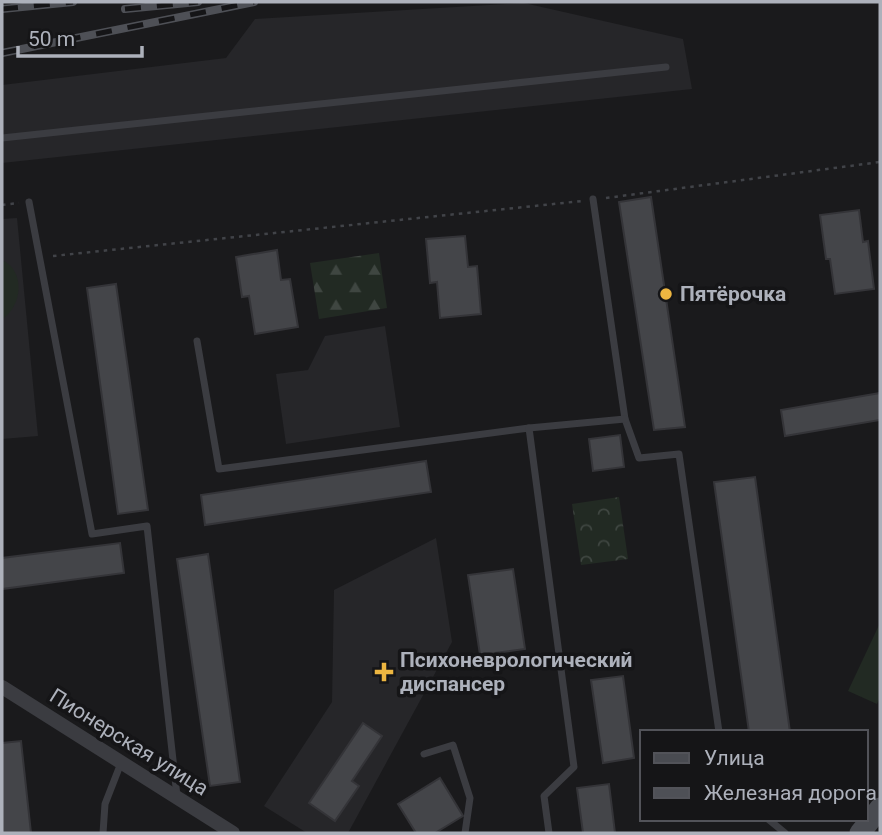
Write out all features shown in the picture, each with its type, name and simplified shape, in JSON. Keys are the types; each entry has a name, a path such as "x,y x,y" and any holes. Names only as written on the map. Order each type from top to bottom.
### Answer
{"street":[{"name":"Пионерская улица","path":"2,687 233,833"},
{"path":"860,833 879,812"}],"lane":[{"path":"2,138 666,67"},
{"path":"593,200 625,419 639,458 679,454 719,730"},
{"path":"29,202 92,534 147,526 177,796"},
{"path":"197,341 219,468 529,428 625,419"},
{"path":"529,428 574,767 544,796 549,833"},
{"path":"424,754 453,745 470,797 465,833"},
{"path":"103,833 105,804 121,764"},
{"path":"770,821 785,833"}],"path":[{"path":"39,257 593,200 880,162"},
{"path":"2,205 29,202"}],"shaded area":[{"path":"524,3 683,39 692,89 2,163 2,85 226,58 255,19"},
{"path":"17,218 38,436 2,439 2,219"},
{"path":"385,326 400,427 286,444 276,374 308,370 325,336"},
{"name":"Психоневрологический диспансер","path":"436,538 452,642 348,833 307,833 264,806 332,702 334,590"}],"green space":[{"path":"379,253 387,308 319,319 310,263"},
{"path":"2,260 15,272 18,289 14,306 2,319"},
{"path":"619,497 628,559 581,565 572,504"},
{"path":"880,623 880,697 877,704 848,691"}],"building":[{"path":"651,197 685,427 654,430 619,202"},
{"path":"859,210 863,242 868,241 874,289 835,294 830,259 826,259 820,215"},
{"path":"465,236 468,267 477,266 481,314 440,318 437,282 430,283 426,239"},
{"path":"277,250 281,280 290,279 298,327 255,334 249,296 242,297 236,257"},
{"path":"116,284 148,510 118,514 87,288"},
{"path":"880,393 880,420 785,436 781,410"},
{"path":"620,435 624,467 593,471 589,439"},
{"path":"426,461 431,492 205,525 201,495"},
{"path":"755,477 790,730 749,730 714,482"},
{"path":"120,543 124,573 2,589 2,558"},
{"path":"208,554 240,782 210,786 177,559"},
{"path":"513,569 525,649 480,655 468,575"},
{"path":"623,676 634,758 603,763 591,680"},
{"path":"363,723 382,736 352,781 359,786 335,821 309,803"},
{"path":"21,741 31,833 2,833 2,743"},
{"path":"440,778 463,816 435,833 416,833 398,804"},
{"path":"609,784 615,833 583,833 577,788"}],"railway":[{"path":"2,9 73,2"},
{"path":"125,9 198,2"},
{"path":"2,53 254,2"}],"place":[{"name":"Пятёрочка","path":"666,294"},
{"name":"Психоневрологический диспансер","path":"384,672"}]}
